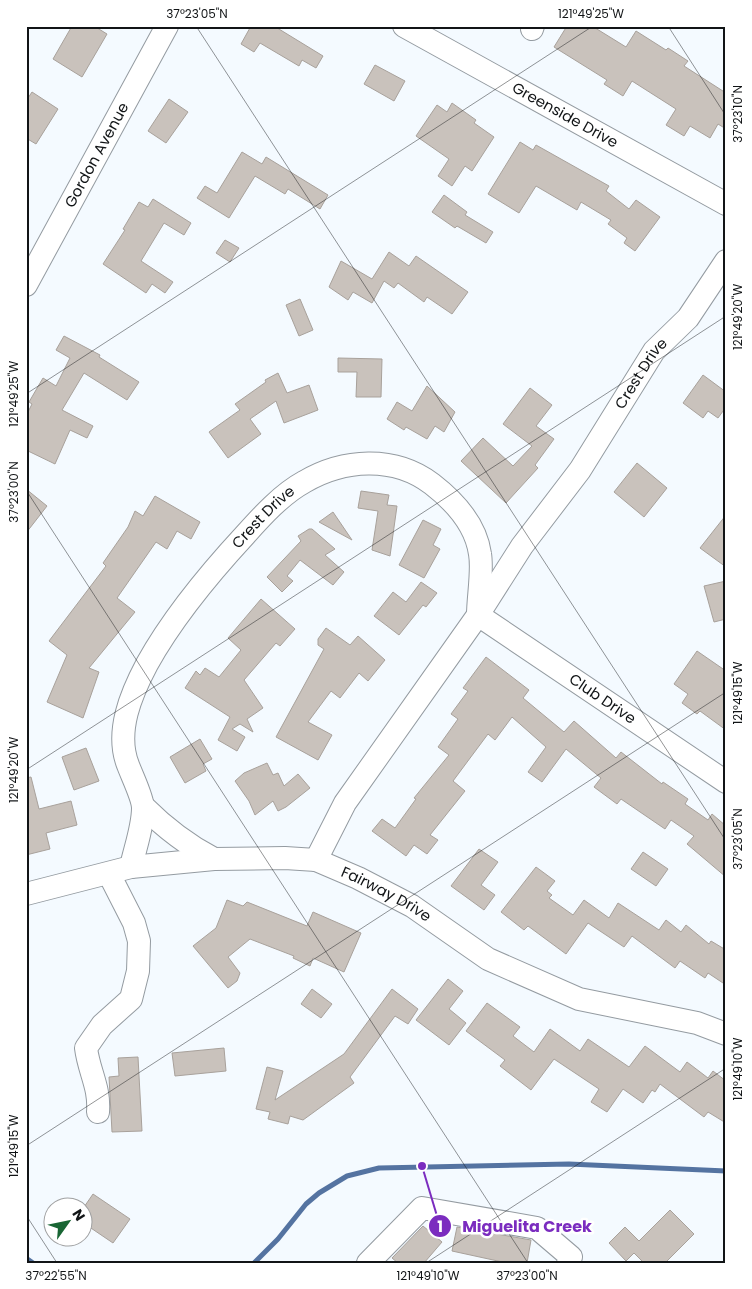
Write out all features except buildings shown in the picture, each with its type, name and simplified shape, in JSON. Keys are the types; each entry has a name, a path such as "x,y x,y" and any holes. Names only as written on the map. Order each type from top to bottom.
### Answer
{"street":[{"name":"Gordon Avenue","path":"26,285 167,26"},
{"name":"Greenside Drive","path":"404,26 726,204"},
{"name":"Crest Drive","path":"316,860 345,803 478,614 522,546 580,470 654,351 688,318 726,261"},
{"name":"Crest Drive","path":"214,859 192,848 165,828 143,806 125,758 123,732 129,704 146,666 167,629 217,565 265,513 302,482 329,470 353,464 377,463 404,468 428,480 451,498 468,522 480,554 478,614"},
{"name":"Club Drive","path":"478,614 726,782"},
{"path":"131,867 143,806"},
{"name":"Fairway Drive","path":"26,894 131,867 214,859 285,858 316,860 358,878 412,906 488,959 579,998 697,1023 726,1034"},
{"path":"98,1112 99,1098 96,1080 88,1064 86,1048 102,1025 131,999 138,971 139,940 134,923 109,874"},
{"path":"368,1263 422,1208 537,1228 569,1260"}],"waterway":[{"path":"254,1263 278,1239 306,1204 319,1193 347,1176 379,1168 569,1164 726,1171"},
{"path":"26,1258 33,1263"}],"place":[{"name":"Miguelita Creek","path":"422,1166"}]}
